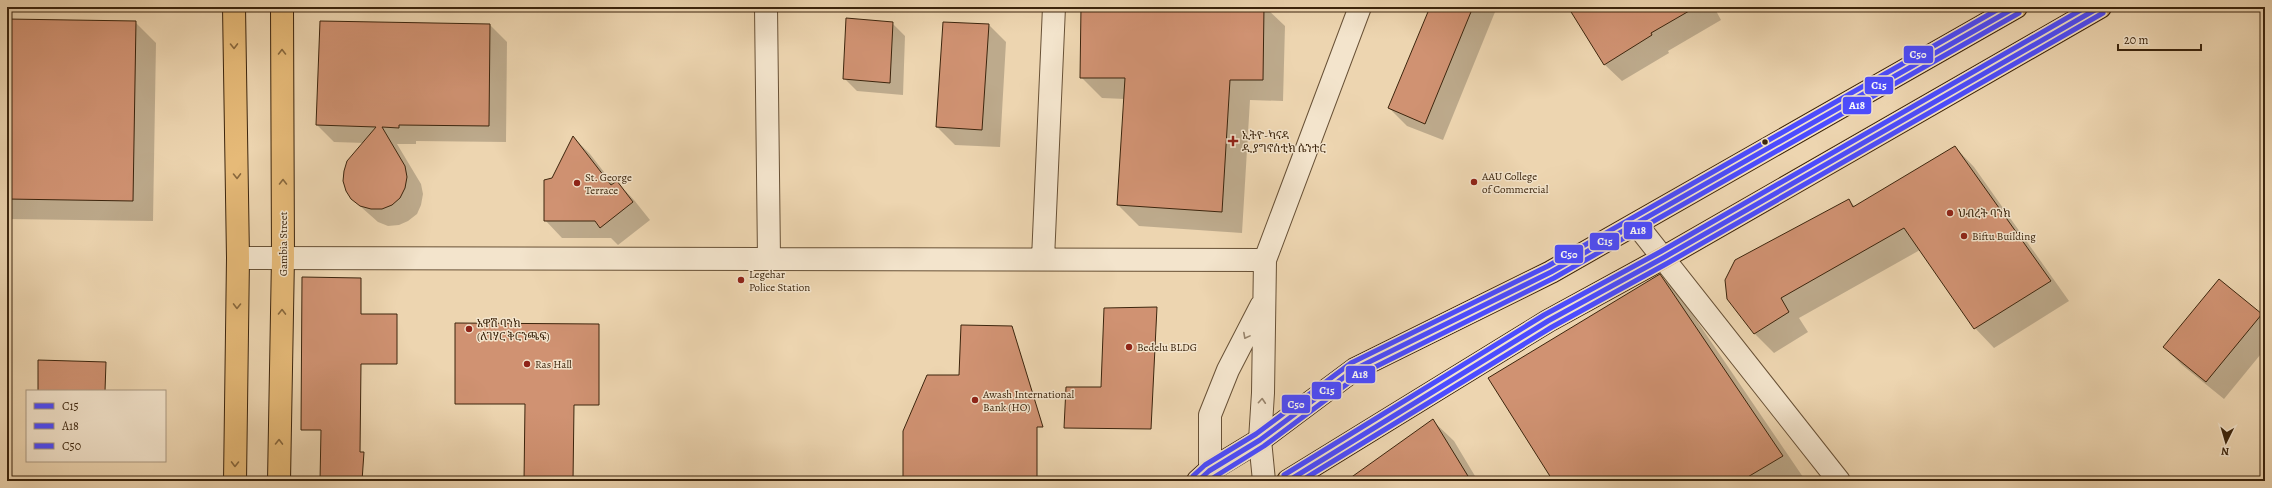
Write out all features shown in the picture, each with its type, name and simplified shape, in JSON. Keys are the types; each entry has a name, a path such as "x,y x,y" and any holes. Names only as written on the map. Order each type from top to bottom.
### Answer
{"main road":[{"path":"234,7 238,258 235,481"},
{"name":"Gambia Street","path":"279,481 283,257 282,7"},
{"path":"1206,478 1260,440 1355,369 1551,272 1637,225 2016,7"},
{"path":"1288,481 1548,321 1663,258 2100,7"}],"street":[{"path":"766,7 769,258"},
{"path":"1044,259 1054,7"},
{"path":"1264,481 1260,440 1263,393 1265,260 1360,7"},
{"path":"1637,225 1839,481"},
{"path":"238,258 1265,260"},
{"path":"1206,478 1210,416 1228,370 1264,301"}],"building":[{"path":"1081,7 1264,7 1263,80 1230,80 1222,212 1117,205 1125,78 1080,78"},
{"path":"1430,7 1473,7 1425,124 1388,108"},
{"path":"1568,7 1696,7 1651,33 1652,35 1604,65"},
{"path":"846,18 893,22 890,83 843,79"},
{"path":"7,19 136,21 133,201 7,199"},
{"path":"320,21 490,24 489,126 399,125 399,128 382,127 405,166 407,177 405,188 400,198 392,205 382,209 371,209 360,206 351,199 346,191 343,181 344,171 347,161 376,127 316,125"},
{"path":"943,22 989,24 982,130 936,127"},
{"name":"St. George Terrace","path":"573,136 611,185 617,181 633,202 600,228 595,221 544,221 544,180 552,178"},
{"path":"1955,146 2051,281 1974,329 1904,228 1781,298 1789,312 1754,334 1727,299 1725,280 1735,260 1849,199 1853,207"},
{"path":"1660,274 1783,456 1741,481 1553,481 1488,378"},
{"path":"302,277 361,278 361,314 397,314 397,364 361,364 360,452 364,452 362,481 320,481 321,430 301,430"},
{"path":"2219,279 2262,314 2206,382 2163,347"},
{"name":"Bedelu BLDG","path":"1157,307 1151,429 1064,428 1066,387 1101,387 1104,308"},
{"name":"Ras Hall","path":"455,323 599,324 599,405 574,405 573,481 524,481 525,404 455,404"},
{"name":"Awash International Bank (HO)","path":"961,325 1012,326 1043,427 1037,427 1037,481 903,481 903,431 927,375 959,375"},
{"path":"38,360 106,362 105,390 38,390"},
{"path":"1433,419 1471,481 1346,481"}],"transit line":[{"name":"C50","path":"1193,476 1205,465 1256,434 1351,363 1548,266 2002,7"},
{"name":"C15","path":"1198,481 1209,471 1260,440 1355,369 1551,272 2016,7"},
{"name":"C50","path":"1284,475 1544,315 1660,252 2086,7"},
{"name":"C15","path":"1288,481 1548,321 1663,258 2100,7"},
{"name":"A18","path":"1208,481 1264,446 1359,375 1554,278 2019,13"},
{"name":"A18","path":"1301,481 1552,327 1666,264 2103,13"}],"place":[{"name":"ኢትዮ-ካናዳ ዲያግኖስቲክ ሴንተር","path":"1233,141"},
{"name":"AAU College of Commercial","path":"1474,182"},
{"name":"St. George Terrace","path":"577,183"},
{"name":"ህብረት ባንክ","path":"1950,213"},
{"name":"Biftu Building","path":"1964,236"},
{"name":"Legehar Police Station","path":"741,280"},
{"name":"አዋሽ ባንክ (ለገሃር ቅርንጫፍ)","path":"469,329"},
{"name":"Bedelu BLDG","path":"1129,347"},
{"name":"Ras Hall","path":"527,364"},
{"name":"Awash International Bank (HO)","path":"975,400"}]}
